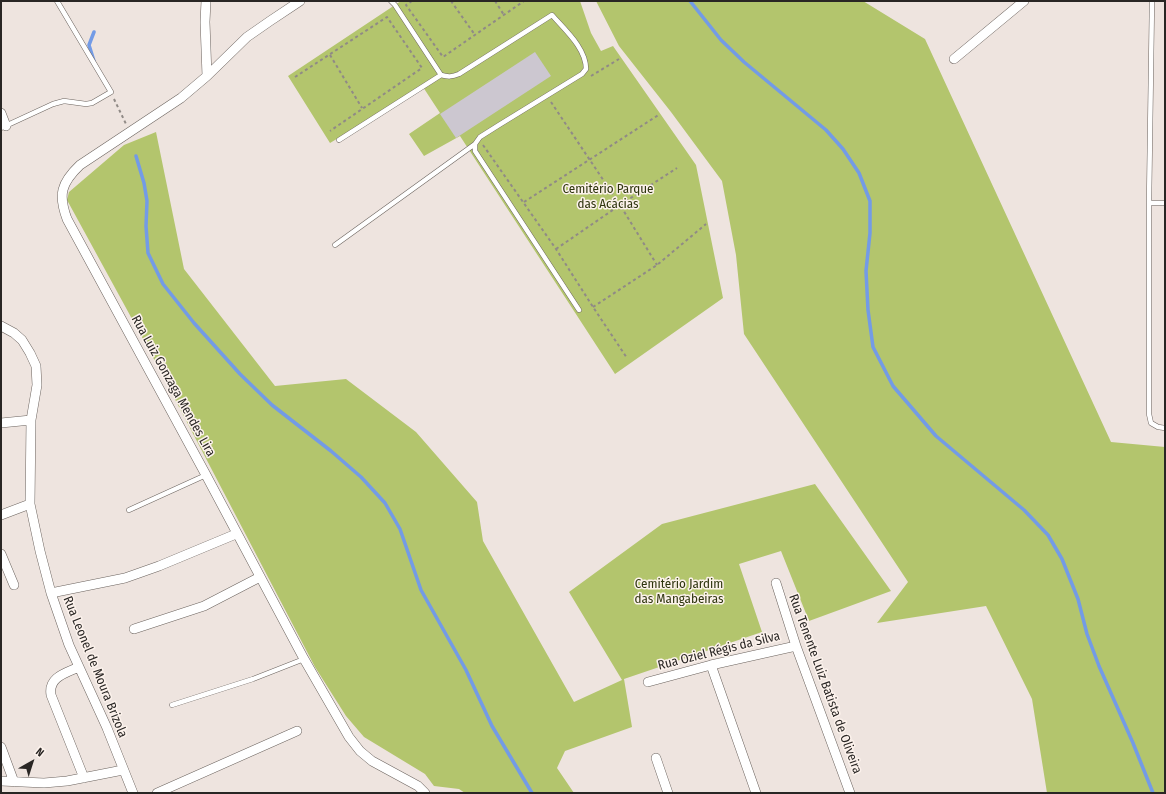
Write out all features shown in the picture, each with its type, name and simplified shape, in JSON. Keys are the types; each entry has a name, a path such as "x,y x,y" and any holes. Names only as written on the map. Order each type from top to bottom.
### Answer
{"street":[{"path":"206,1 204,22 207,76"},
{"name":"Rua Luiz Gonzaga Mendes Lira","path":"300,1 247,38 207,76 181,98 80,165 64,184 62,206 67,219 206,475 236,534 348,737 360,751 372,761 418,786 425,793"},
{"path":"954,59 1024,1"},
{"path":"1,113 3,127"},
{"name":"Rua Leonel de Moura Brizola","path":"1,326 14,333 22,340 30,352 36,366 37,385 31,420 30,504 51,594 58,616 79,667 107,728 133,793"},
{"path":"1,423 31,420"},
{"path":"1,515 30,504"},
{"path":"51,594 125,578 159,566 236,534"},
{"path":"1,554 14,585"},
{"path":"134,629 204,606 260,577"},
{"name":"Rua Tenente Luiz Batista de Oliveira","path":"776,583 796,646 850,793"},
{"name":"Rua Oziel Régis da Silva","path":"648,682 711,665 796,646"},
{"path":"711,665 756,793"},
{"path":"79,667 58,678 51,684 50,695 84,778"},
{"path":"157,793 297,731"},
{"path":"1,747 14,782"},
{"path":"656,758 668,793"},
{"path":"1,781 44,783 84,778 123,770"}],"lane":[{"path":"3,127 64,101 86,104 92,103 111,92 57,1"},
{"path":"391,1 441,75"},
{"path":"1152,1 1149,203 1149,414 1151,423 1155,426 1165,428"},
{"path":"335,245 475,144 480,137 582,74 586,69 586,62 576,44 552,15 459,74 453,77 441,75 339,140"},
{"path":"475,144 475,151 579,310"},
{"path":"1149,203 1165,203"},
{"path":"129,510 206,475"},
{"path":"172,705 253,679 304,659"}],"path":[{"path":"412,1 406,5 443,57 524,1"},
{"path":"451,1 475,35"},
{"path":"495,1 504,15"},
{"path":"295,78 387,17 422,68 330,131"},
{"path":"330,55 363,109"},
{"path":"588,78 619,59"},
{"path":"111,92 130,132"},
{"path":"556,98 550,102 590,159 657,265"},
{"path":"524,202 660,114"},
{"path":"483,144 556,249 592,307 627,358"},
{"path":"556,249 677,168"},
{"path":"592,307 657,265 706,224"}],"green space":[{"name":"Cemitério Parque das Acácias","path":"401,1 580,1 591,33 601,51 613,46 696,165 723,298 615,374 460,136 424,156 409,134 440,113 423,87 330,143 288,76"},
{"path":"596,1 863,1 925,39 1111,442 1165,447 1165,793 1047,793 1032,699 986,606 877,623 908,582 744,334 736,255 722,181 671,112 619,46"},
{"name":"Cemitério Jardim das Mangabeiras","path":"156,132 184,269 275,386 346,379 416,432 477,502 483,541 574,702 622,680 569,592 662,524 815,484 891,591 809,621 781,551 739,564 762,632 624,679 632,727 565,751 557,768 574,793 465,793 459,789 434,786 425,774 364,737 346,716 315,667 155,361 67,200 69,192 124,145"}],"building":[{"path":"535,52 551,76 456,138 440,114"}],"waterway":[{"path":"690,1 721,40 744,62 826,130 843,149 859,173 870,201 870,233 866,271 868,310 873,347 893,386 936,436 1024,510 1048,535 1062,559 1078,599 1087,634 1099,666 1153,793"},
{"path":"94,32 89,45 94,61"},
{"path":"136,156 144,183 147,201 146,226 148,253 163,284 194,323 240,374 272,405 331,451 361,477 385,503 400,529 421,590 466,670 492,726 532,793"}]}
